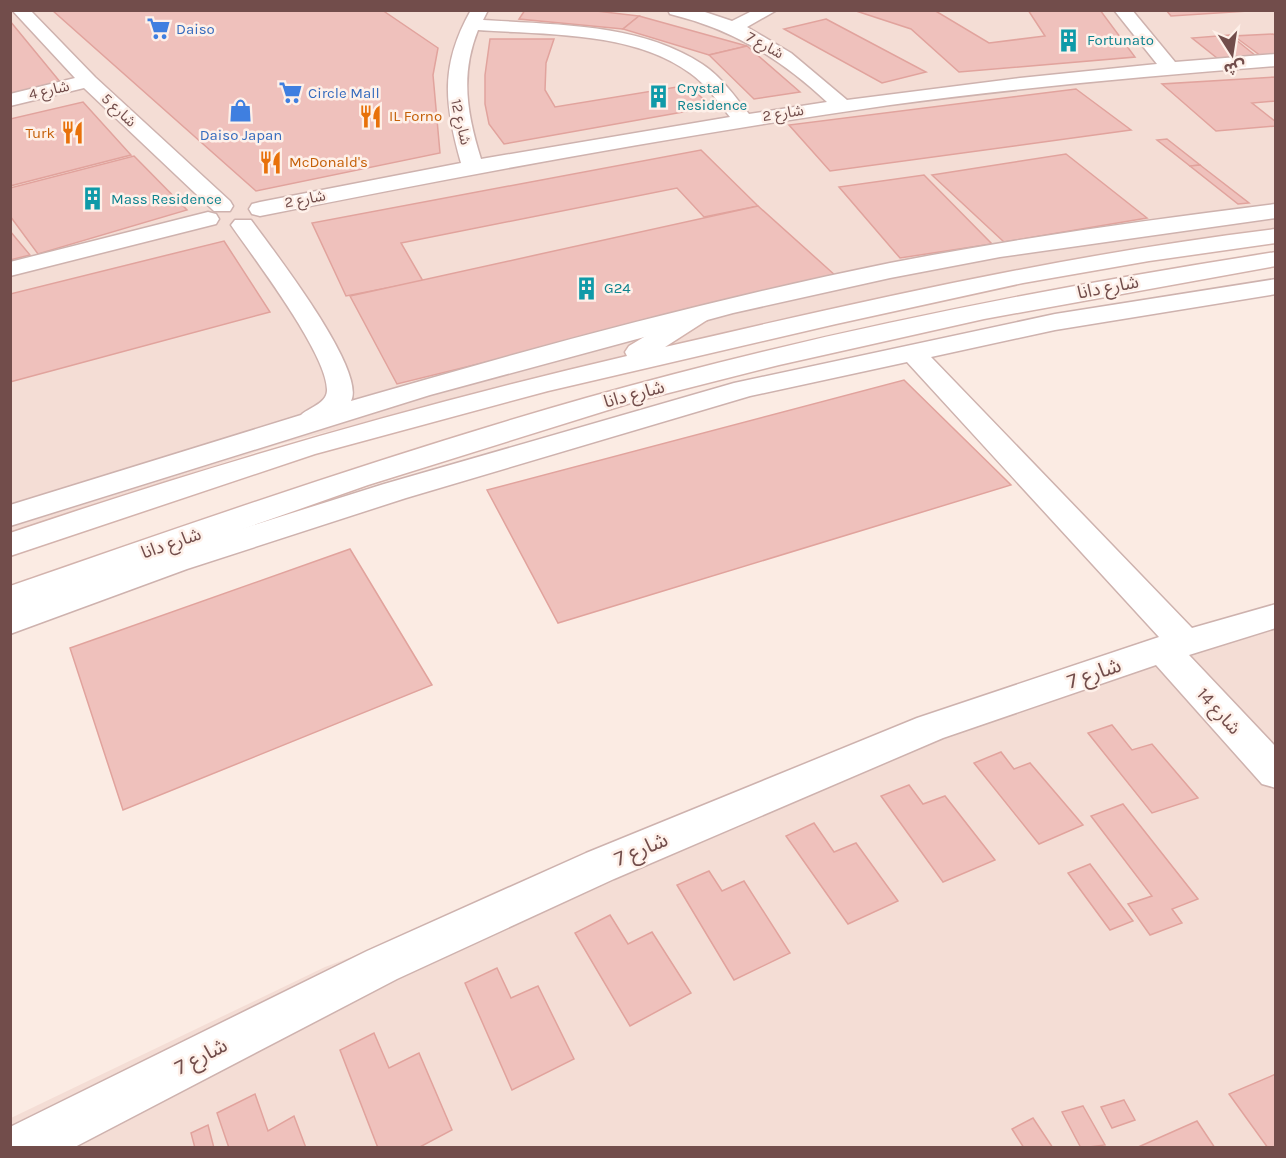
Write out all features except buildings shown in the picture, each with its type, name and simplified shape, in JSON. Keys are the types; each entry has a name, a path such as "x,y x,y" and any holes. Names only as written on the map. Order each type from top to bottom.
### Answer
{"street":[{"name":"شارع 5","path":"20,10 215,212"},
{"name":"شارع 7","path":"676,10 731,28 775,49 794,61 840,104"},
{"path":"731,28 769,10"},
{"path":"1122,10 1169,67"},
{"path":"475,17 613,38 661,50 697,69 743,119"},
{"name":"شارع 12","path":"472,165 459,120 454,79 462,41 475,17"},
{"name":"شارع 2","path":"215,212 244,202 252,217 472,165 840,104 1169,67 1275,60"},
{"name":"شارع 4","path":"10,100 88,81"},
{"path":"10,516 310,421 372,415 698,315 939,261 1199,220 1275,211"},
{"path":"10,269 215,212"},
{"path":"252,217 328,352 340,390 332,406 310,421"},
{"name":"شارع دانا","path":"10,545 133,503 372,415 617,365 1011,276 1130,255 1275,236"},
{"name":"شارع دانا","path":"10,599 386,469 569,411 734,368 1031,301 1158,277 1275,259"},
{"path":"10,622 176,561 563,440 744,389 1055,322 1275,286"},
{"path":"617,365 698,315"},
{"path":"112,563 147,538 169,527 354,461 370,448 375,437 372,415 344,364 328,352"},
{"name":"شارع 14","path":"912,352 1174,646 1275,773"},
{"name":"شارع 7","path":"26,1144 382,965 600,866 930,728 1174,646 1275,616"}],"shaded area":[{"path":"10,11 1275,11 1275,233 840,308 590,364 280,444 11,533"},
{"path":"1275,608 1275,1147 11,1148 11,1118 325,967"}],"place":[{"name":"Daiso","path":"158,29"},
{"name":"Fortunato","path":"1069,40"},
{"name":"Circle Mall","path":"290,93"},
{"name":"Crystal Residence","path":"659,97"},
{"name":"Daiso Japan","path":"241,111"},
{"name":"IL Forno","path":"371,116"},
{"name":"Turk","path":"73,133"},
{"name":"McDonald's","path":"271,162"},
{"name":"Mass Residence","path":"93,199"},
{"name":"G24","path":"586,288"}]}
